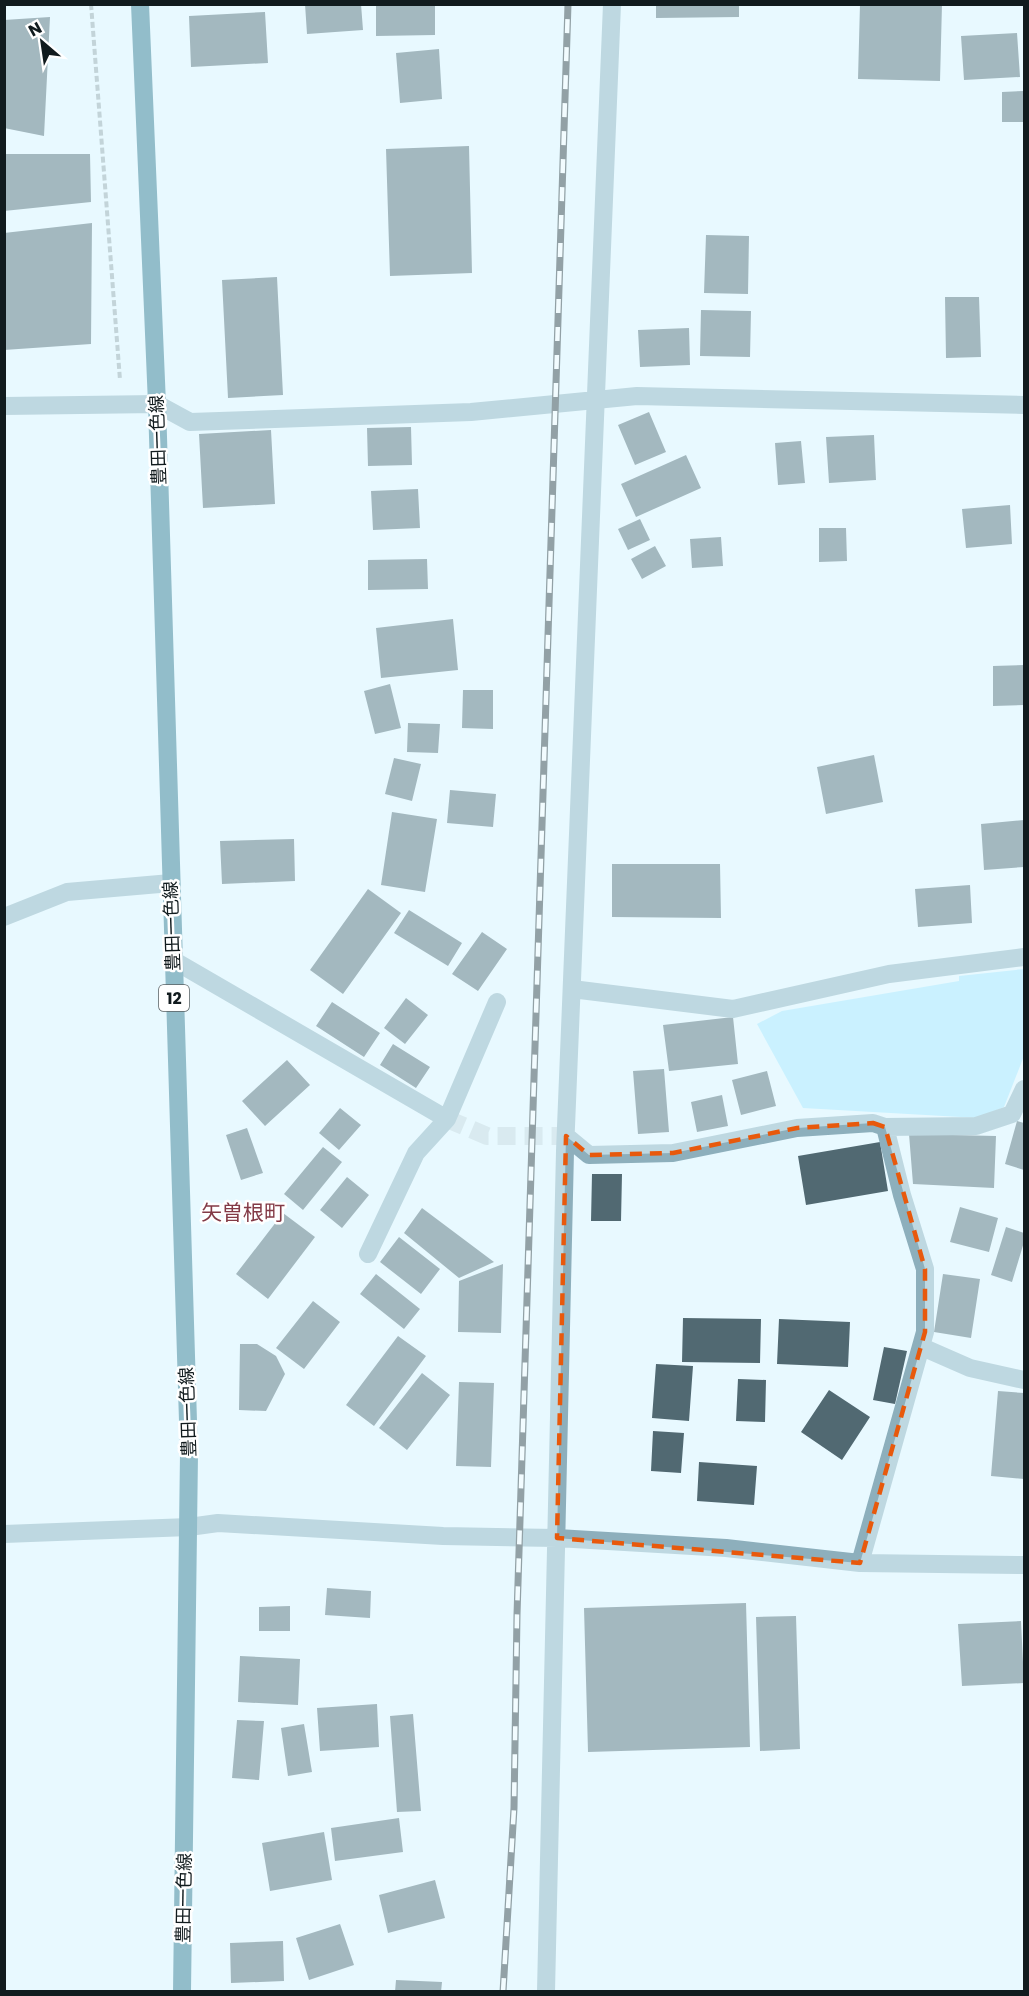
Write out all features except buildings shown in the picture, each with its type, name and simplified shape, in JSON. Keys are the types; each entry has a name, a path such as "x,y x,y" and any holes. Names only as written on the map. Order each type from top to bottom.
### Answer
{"main road":[{"name":"豊田一色線","path":"140,4 156,404 189,1527 182,1992"}],"street":[{"path":"546,1992 566,1136 612,4"},
{"path":"4,406 156,404 190,422 471,412 637,396 1024,405"},
{"path":"4,917 67,892 171,883"},
{"path":"572,989 733,1009 889,974 1024,957"},
{"path":"173,960 447,1119"},
{"path":"368,1254 416,1153 447,1119 497,1002"},
{"path":"566,1136 589,1155 673,1153 797,1128 873,1123 885,1127 976,1126 1012,1114 1024,1089"},
{"path":"860,1563 925,1332 925,1269 902,1195 885,1127"},
{"path":"922,1347 970,1368 1024,1380"},
{"path":"4,1534 189,1527 218,1523 443,1536 557,1538 726,1548 860,1563 1024,1565"}],"path":[{"path":"91,4 120,380"}],"highlighted area":[{"path":"873,1123 885,1127 925,1269 925,1332 860,1563 557,1538 566,1136 589,1155 673,1153 797,1128"}],"shaded area":[{"path":"1024,969 1024,1056 1004,1107 978,1118 803,1108 757,1024 782,1011 959,981 959,976"}],"tunnel":[{"path":"447,1119 487,1136 566,1136"}],"railway":[{"path":"503,1992 514,1808 517,1615 568,4"}],"district":[{"name":"矢曽根町","path":"243,1213"}]}
